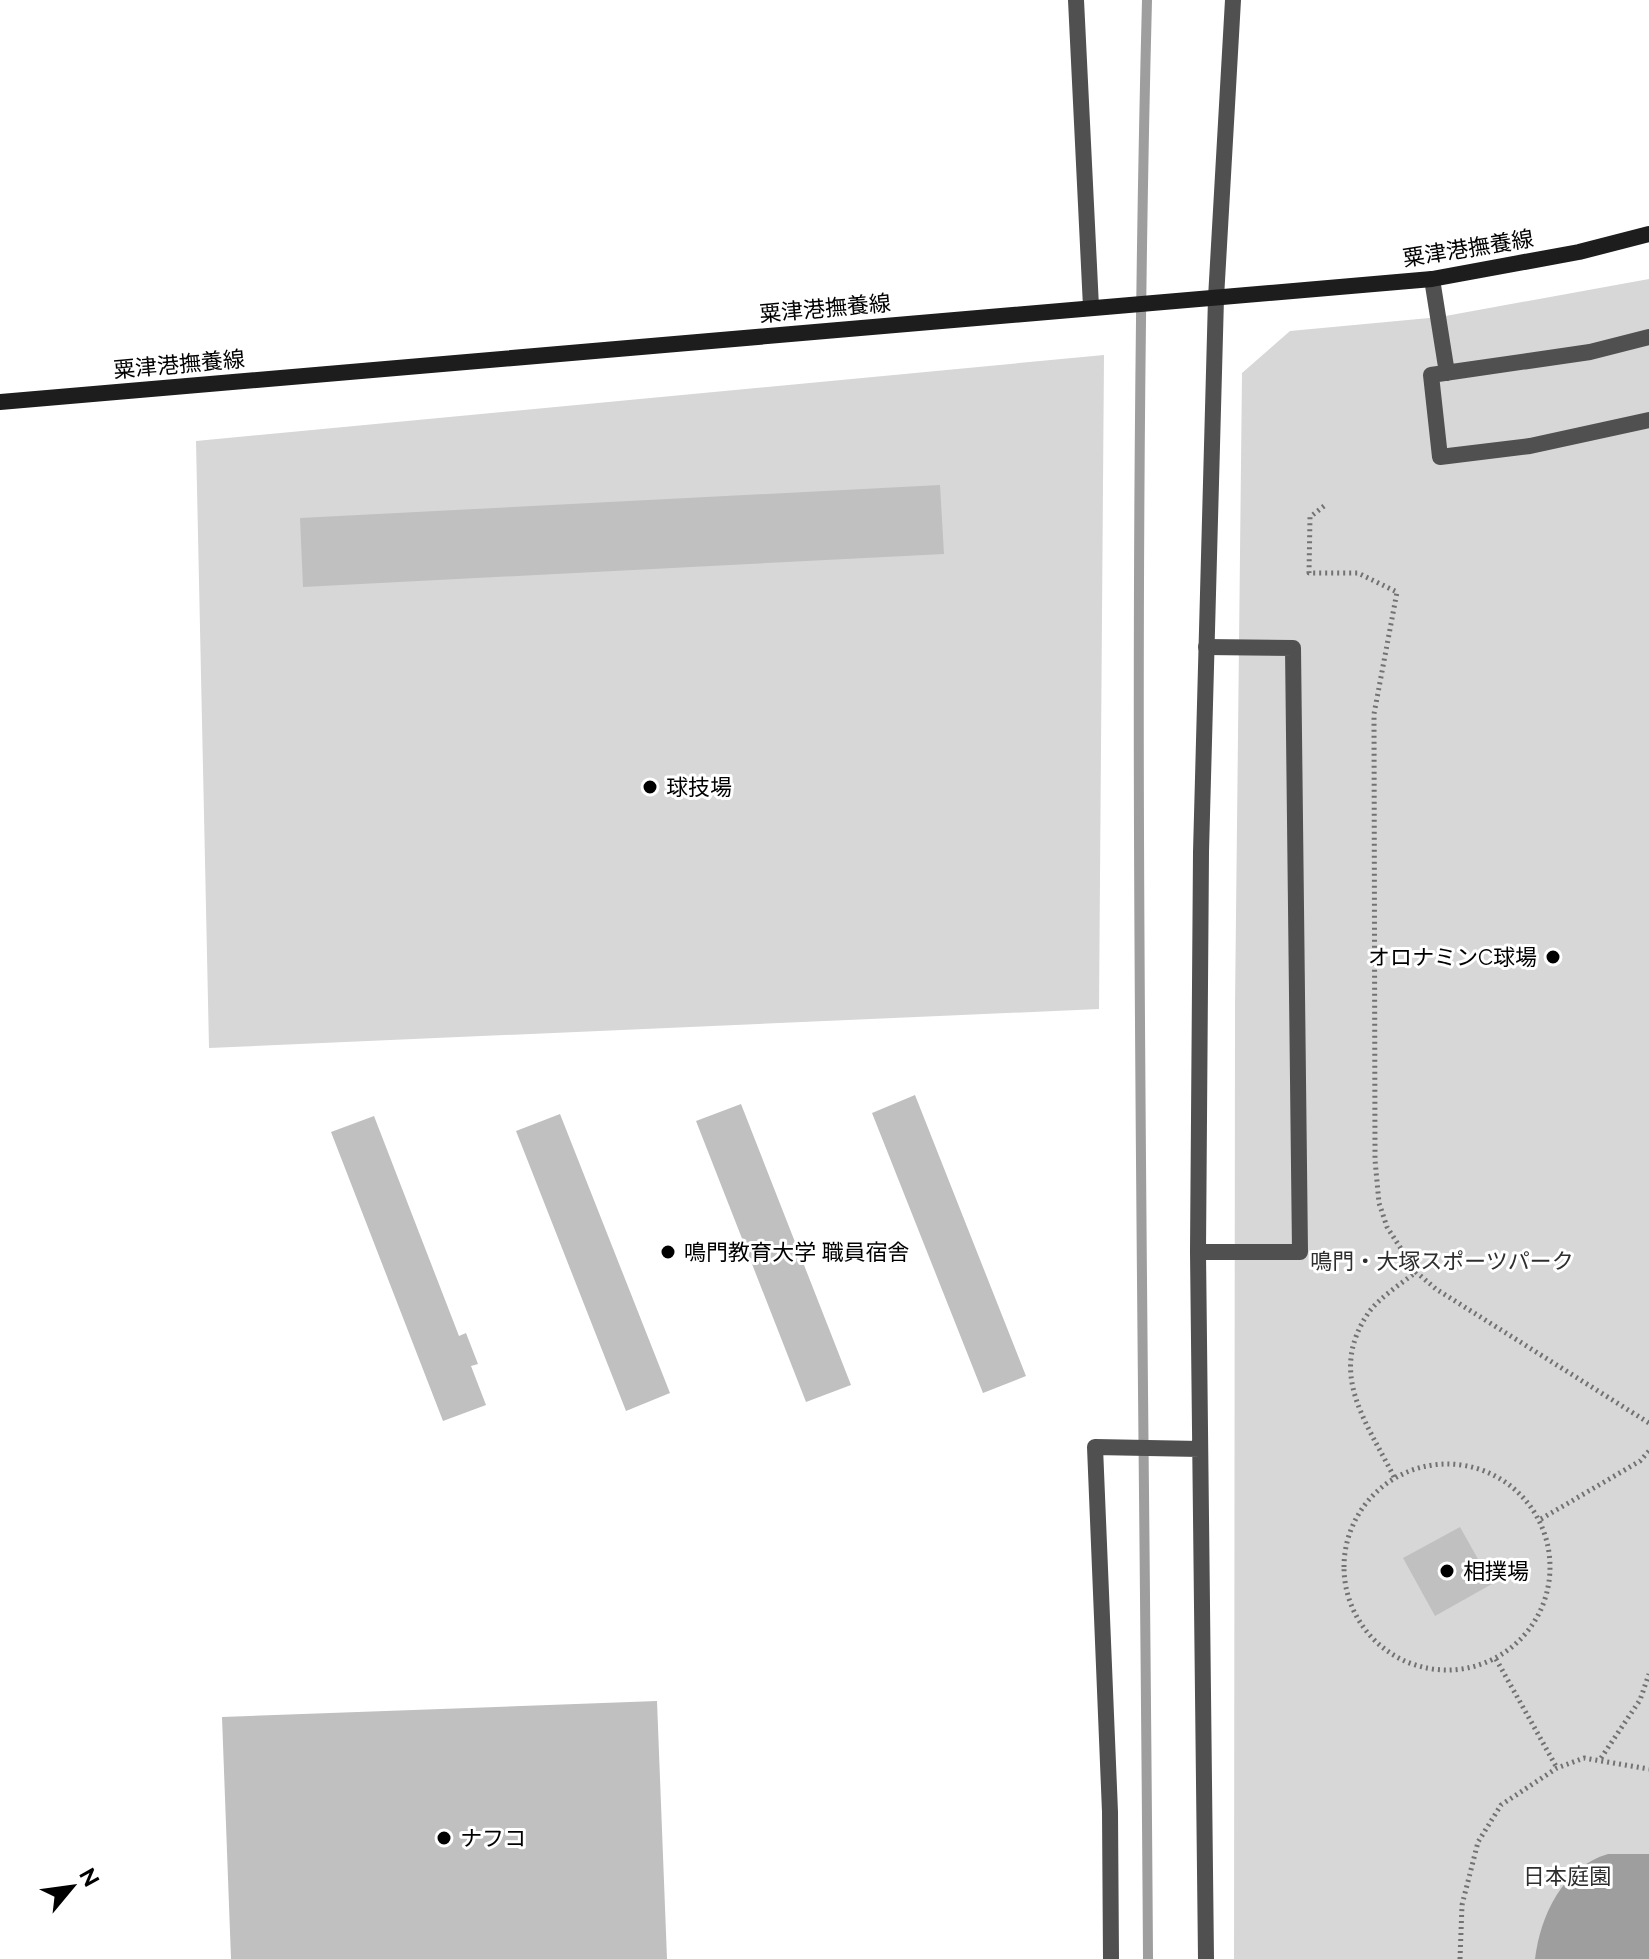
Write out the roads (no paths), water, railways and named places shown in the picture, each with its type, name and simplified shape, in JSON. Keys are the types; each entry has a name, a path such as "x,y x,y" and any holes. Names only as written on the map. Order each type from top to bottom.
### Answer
{"main road":[{"name":"粟津港撫養線","path":"0,402 1432,279 1579,252 1649,234"}],"street":[{"path":"1076,0 1098,306"},
{"path":"1206,1959 1198,1252 1206,647 1216,298 1233,0"},
{"path":"1432,279 1447,373"},
{"path":"1649,337 1590,352 1431,375 1440,457 1530,446 1649,420"},
{"path":"1198,1252 1300,1252 1293,648 1206,647"},
{"path":"1111,1959 1110,1812 1095,1447 1200,1449"}],"waterway":[{"path":"1147,0 1139,490 1139,735 1148,1959"}],"place":[{"name":"球技場","path":"650,787"},
{"name":"オロナミンC球場","path":"1553,957"},
{"name":"鳴門教育大学 職員宿舎","path":"668,1252"},
{"name":"相撲場","path":"1447,1571"},
{"name":"ナフコ","path":"444,1838"}],"park label":[{"name":"鳴門・大塚スポーツパーク","path":"1442,1261"},
{"name":"日本庭園","path":"1567,1876"}]}
